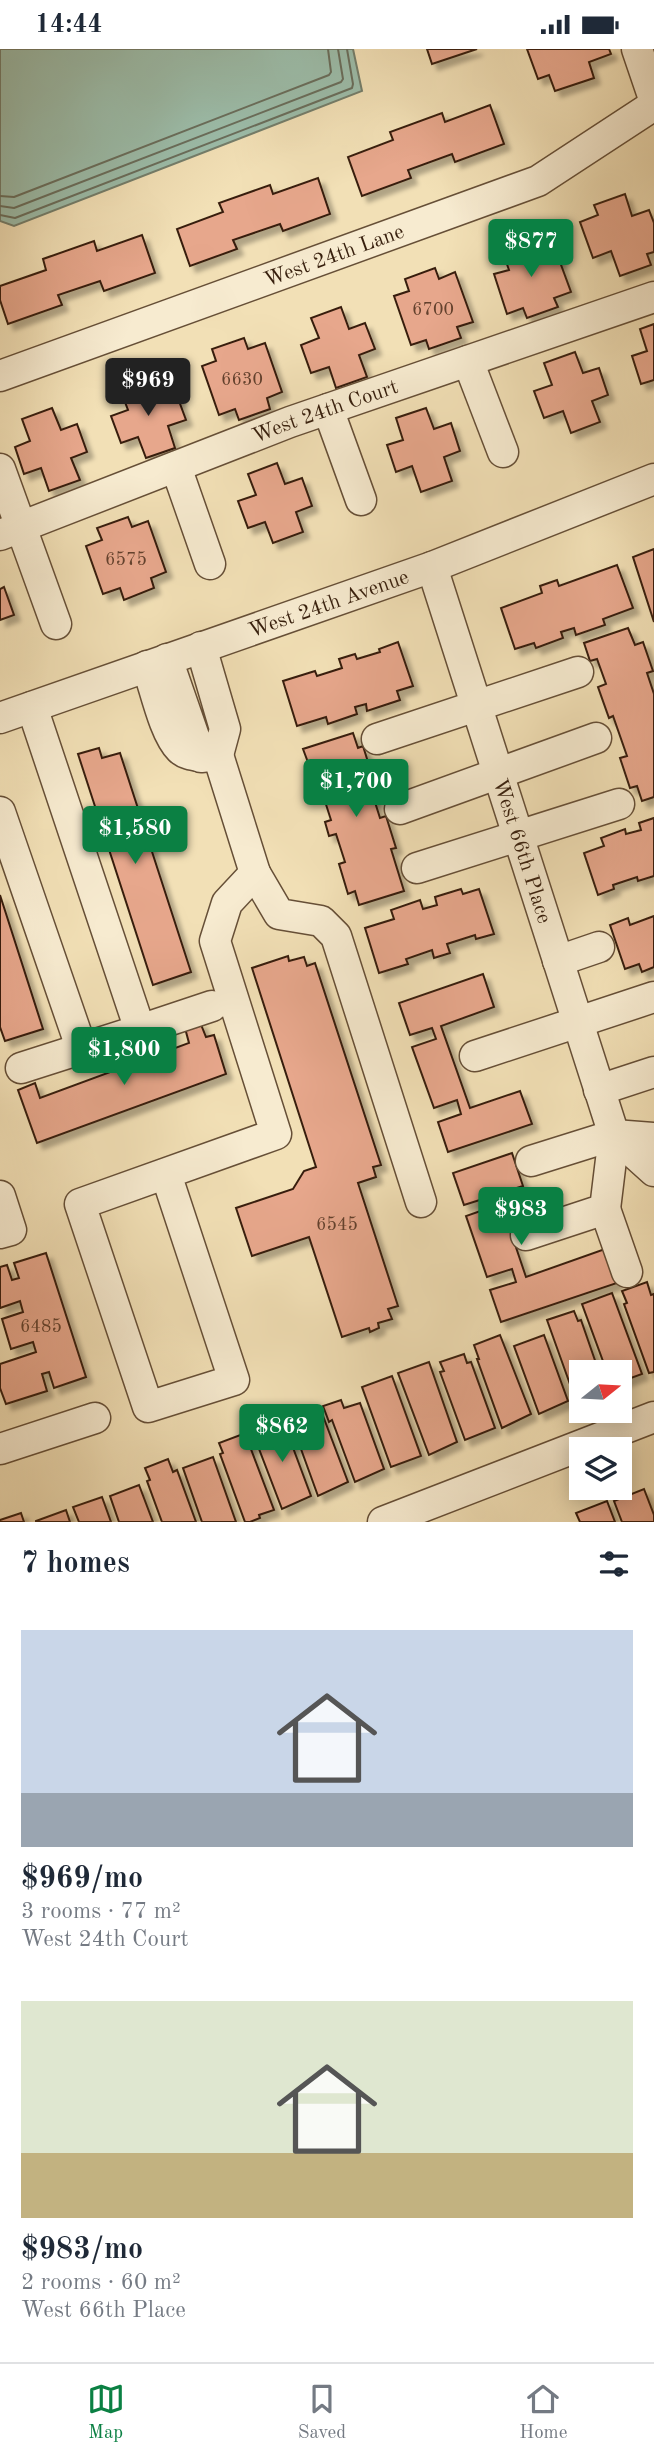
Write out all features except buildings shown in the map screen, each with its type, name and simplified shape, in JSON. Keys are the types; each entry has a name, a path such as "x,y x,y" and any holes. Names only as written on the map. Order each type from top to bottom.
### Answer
{"street":[{"path":"638,49 654,99"},
{"name":"West 24th Lane","path":"0,376 538,181 654,105"},
{"name":"West 24th Court","path":"10,531 328,409 654,297"},
{"path":"468,361 503,452"},
{"path":"328,409 361,500"},
{"path":"176,467 210,564"},
{"path":"0,469 10,531 56,624"},
{"name":"West 24th Avenue","path":"0,718 432,567 654,479"},
{"name":"West 66th Place","path":"432,567 614,1135"},
{"path":"201,647 225,729 210,756"},
{"path":"157,663 210,756 255,873 279,914 321,921 336,936 421,1202"},
{"path":"377,739 578,672"},
{"path":"32,707 140,1030"},
{"path":"400,809 596,738"},
{"path":"417,868 619,804"},
{"path":"0,812 82,1050"},
{"path":"166,1174 234,1380 148,1408 80,1204 276,1134 215,941 227,903 255,873"},
{"path":"558,961 599,947"},
{"path":"475,1056 654,997"},
{"path":"21,1068 212,1006"},
{"path":"599,1090 654,1072"},
{"path":"614,1135 654,1171"},
{"path":"614,1135 605,1209 627,1272"},
{"path":"531,1161 614,1135 654,1138"},
{"path":"0,1196 11,1230 0,1233"},
{"path":"526,1235 605,1209"},
{"path":"383,1522 654,1417"},
{"path":"0,1449 95,1418"}],"water":[{"path":"0,49 353,49 362,91 14,226 0,221"}]}
